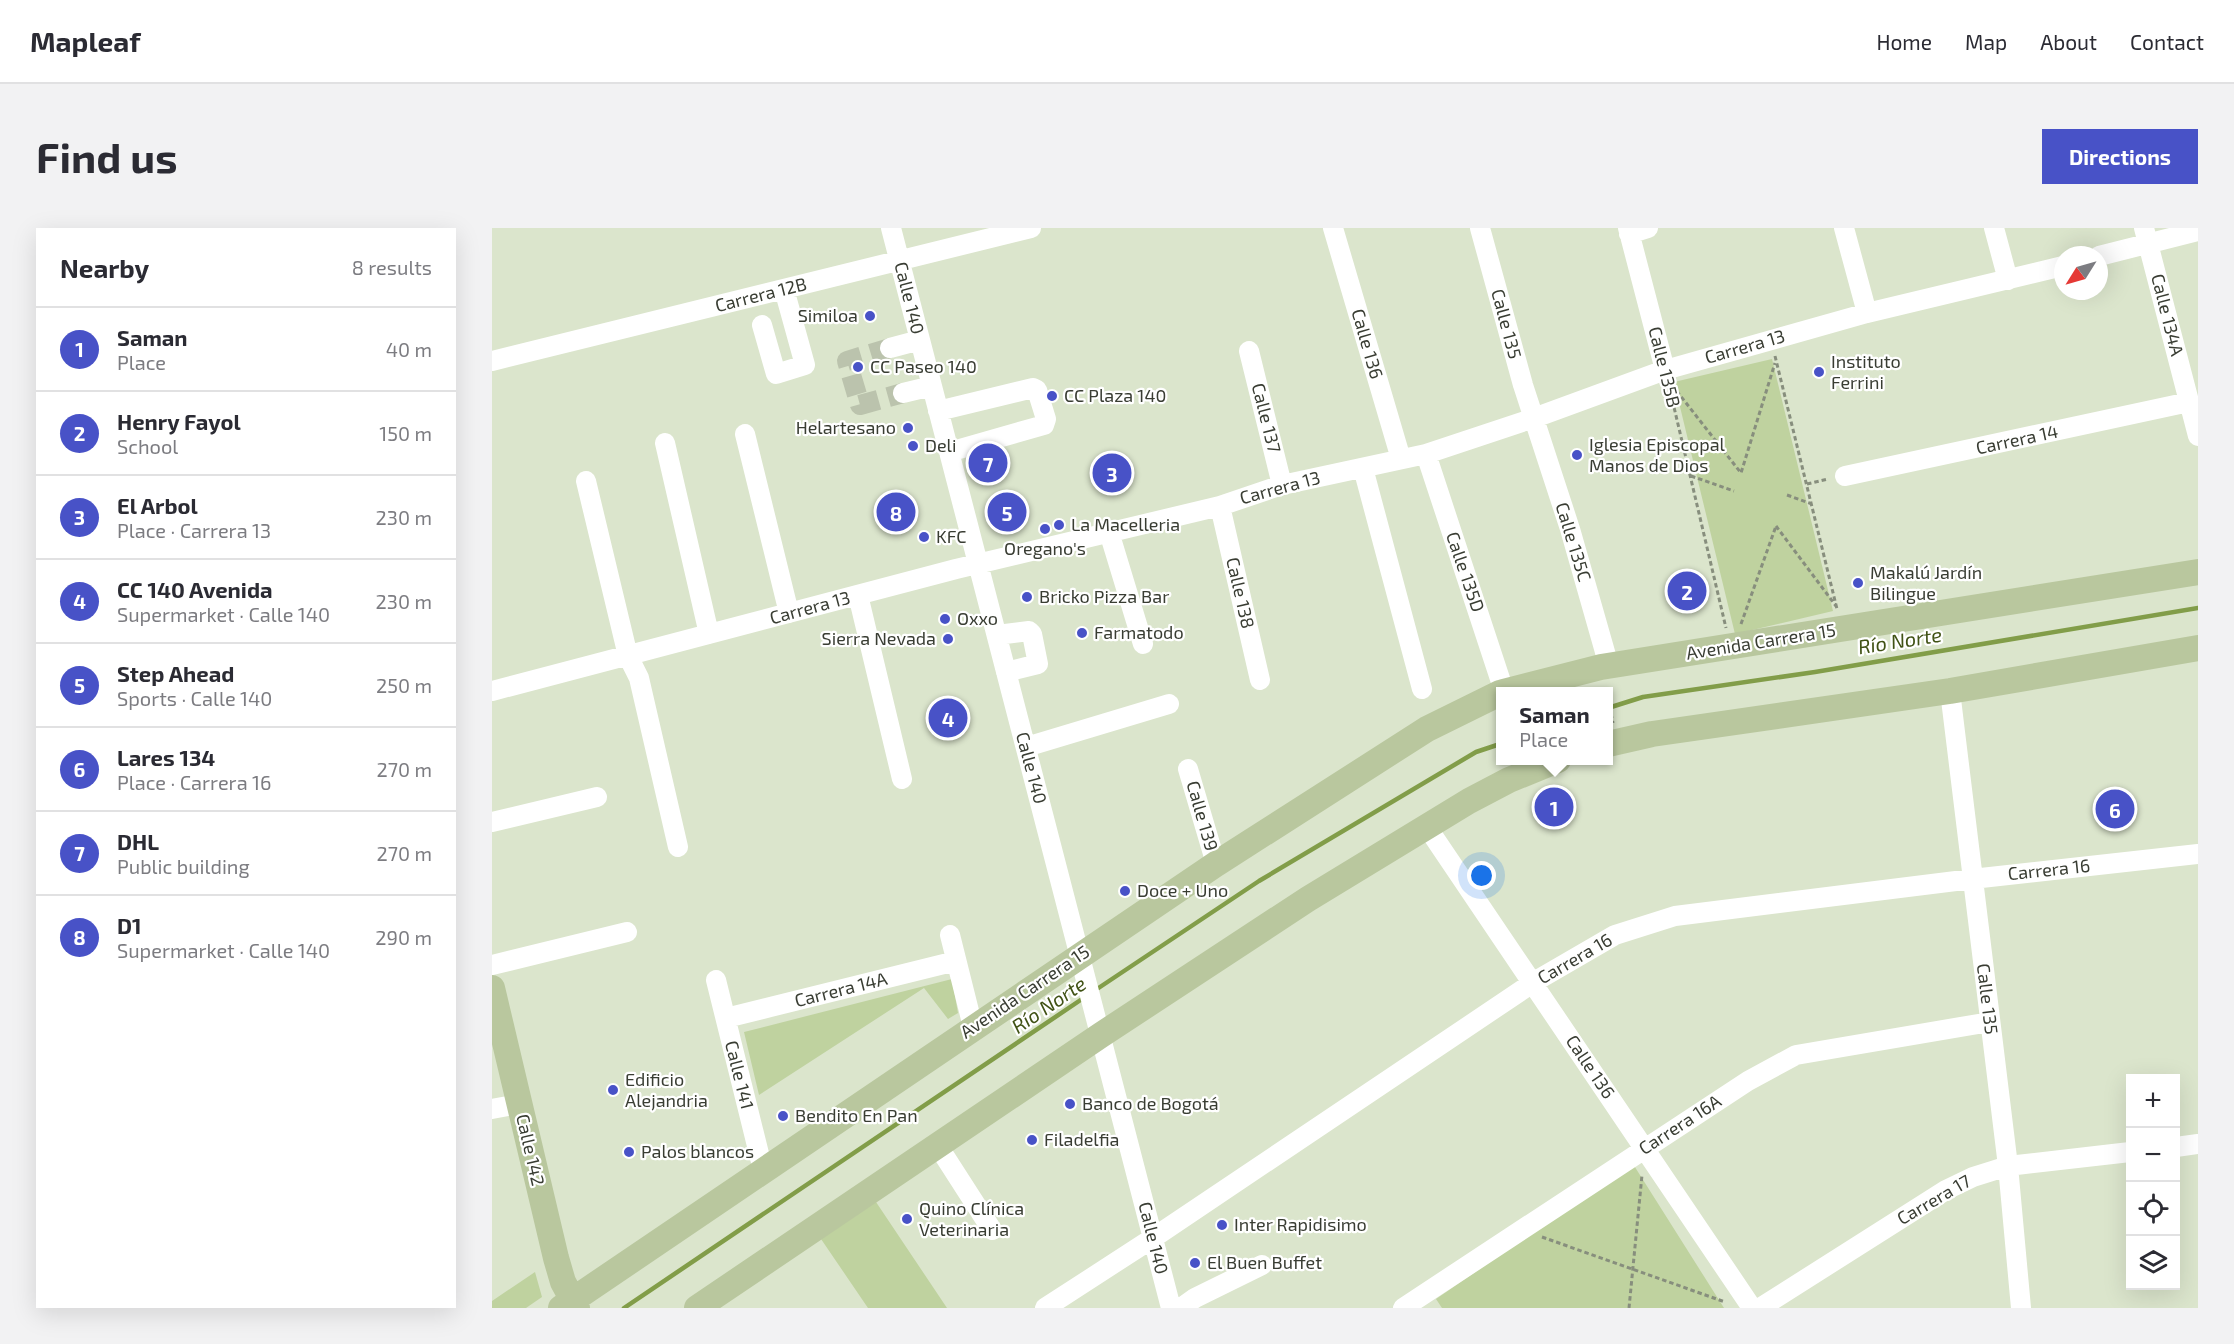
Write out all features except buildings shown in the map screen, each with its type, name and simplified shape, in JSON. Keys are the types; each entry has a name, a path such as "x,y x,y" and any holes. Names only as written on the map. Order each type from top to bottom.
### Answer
{"main road":[{"name":"Avenida Carrera 15","path":"1523,687 1609,666 2198,572"},
{"path":"1613,735 1652,734 1950,691 2198,648"},
{"name":"Avenida Carrera 15","path":"570,1306 763,1170 973,1027 1080,960 1216,864 1427,729 1496,695"},
{"path":"698,1308 938,1146 1100,1029 1469,801 1509,780 1546,765"},
{"name":"Calle 142","path":"492,988 556,1258 570,1306"}],"street":[{"name":"Calle 140","path":"891,228 1171,1308"},
{"name":"Carrera 12B","path":"492,361 1030,228"},
{"name":"Calle 136","path":"1333,228 1401,459"},
{"name":"Calle 135","path":"1480,228 1534,418"},
{"path":"1629,231 1648,228"},
{"path":"1844,228 1867,314"},
{"path":"1994,228 2008,280"},
{"name":"Calle 135B","path":"1629,231 1666,374"},
{"path":"2108,252 2146,236 2198,231"},
{"name":"Calle 134A","path":"2146,236 2198,436"},
{"name":"Carrera 13","path":"492,692 978,564 1220,506 1282,484 1426,454 1771,340 2054,268"},
{"path":"762,325 776,374 805,365 784,289"},
{"path":"890,348 920,340"},
{"name":"Calle 137","path":"1249,351 1282,484"},
{"path":"903,393 932,386"},
{"path":"938,411 1033,388 1037,390 1046,419 1044,425 949,452"},
{"name":"Carrera 14","path":"1845,476 2189,402"},
{"name":"Calle 135C","path":"1534,418 1570,529 1609,666"},
{"path":"745,434 789,613"},
{"path":"665,443 709,634"},
{"name":"Calle 135D","path":"1426,454 1500,687"},
{"path":"1363,468 1422,689"},
{"path":"586,481 628,656 639,678 678,847"},
{"name":"Calle 138","path":"1220,506 1260,680"},
{"path":"1109,532 1143,644"},
{"path":"858,595 902,779"},
{"path":"997,635 1029,631 1032,634 1038,664 1006,672"},
{"name":"Calle 135","path":"1950,691 2008,1166 2021,1308"},
{"path":"1026,747 1169,704"},
{"name":"Calle 139","path":"1188,769 1216,864"},
{"path":"492,822 597,797"},
{"name":"Calle 136","path":"1427,827 1645,1148 1742,1306"},
{"name":"Carrera 16","path":"1045,1308 1534,982 1615,935 1675,916 2198,854"},
{"path":"492,965 627,932"},
{"path":"950,935 973,1027"},
{"name":"Carrera 14A","path":"726,1018 956,960"},
{"name":"Calle 141","path":"716,980 763,1170"},
{"name":"Carrera 16A","path":"1403,1308 1748,1081 1796,1055 1990,1022"},
{"path":"492,1109 519,1104"},
{"path":"2180,1146 2198,1144"},
{"path":"938,1146 992,1230"},
{"name":"Carrera 17","path":"1760,1308 1946,1190 1973,1177 2008,1166 2126,1152"},
{"path":"1181,1308 1195,1298 1262,1265"}],"path":[{"path":"1771,340 1840,620"},
{"path":"1666,374 1741,473 1776,360"},
{"name":"Calle 135B","path":"1666,374 1729,639 1736,646"},
{"path":"1691,476 1734,491"},
{"path":"1806,484 1845,476"},
{"path":"1787,495 1812,504"},
{"path":"1736,646 1736,638 1776,526 1837,608"},
{"path":"1629,1308 1645,1148"},
{"path":"1520,1230 1742,1306"}],"green space":[{"path":"1772,359 1833,611 1735,634 1674,382"},
{"path":"952,979 958,1013 948,1019 924,988 759,1095 744,1032"},
{"path":"1633,1164 1724,1308 1442,1308 1436,1299"},
{"path":"876,1202 947,1308 868,1308 821,1239"},
{"path":"535,1272 542,1297 526,1308 492,1308 492,1301"}],"waterway":[{"name":"Río Norte","path":"1613,706 1643,697 1815,672 2198,608"},
{"name":"Río Norte","path":"1094,991 1259,881 1476,752 1496,745"},
{"name":"Río Norte","path":"624,1308 1085,997"}],"tunnel":[{"path":"890,348 847,361 860,405 903,393"}],"place":[{"name":"Similoa","path":"870,316"},
{"name":"CC Paseo 140","path":"858,367"},
{"name":"Instituto Ferrini","path":"1819,372"},
{"name":"CC Plaza 140","path":"1052,396"},
{"name":"Helartesano","path":"908,428"},
{"name":"Deli","path":"913,446"},
{"name":"Iglesia Episcopal Manos de Dios","path":"1577,455"},
{"name":"DHL","path":"988,463"},
{"name":"El Arbol","path":"1112,473"},
{"name":"D1","path":"896,512"},
{"name":"Step Ahead","path":"1007,512"},
{"name":"La Macelleria","path":"1059,525"},
{"name":"Oregano's","path":"1045,529"},
{"name":"KFC","path":"924,537"},
{"name":"Makalú Jardín Bilingue","path":"1858,583"},
{"name":"Henry Fayol","path":"1687,591"},
{"name":"Bricko Pizza Bar","path":"1027,597"},
{"name":"Oxxo","path":"945,619"},
{"name":"Farmatodo","path":"1082,633"},
{"name":"Sierra Nevada","path":"948,639"},
{"name":"CC 140 Avenida","path":"948,718"},
{"name":"Saman","path":"1554,807"},
{"name":"Lares 134","path":"2115,809"},
{"name":"Doce + Uno","path":"1125,891"},
{"name":"Edificio Alejandria","path":"613,1090"},
{"name":"Banco de Bogotá","path":"1070,1104"},
{"name":"Bendito En Pan","path":"783,1116"},
{"name":"Filadelfia","path":"1032,1140"},
{"name":"Palos blancos","path":"629,1152"},
{"name":"Quino Clínica Veterinaria","path":"907,1219"},
{"name":"Inter Rapidisimo","path":"1222,1225"},
{"name":"El Buen Buffet","path":"1195,1263"}]}
